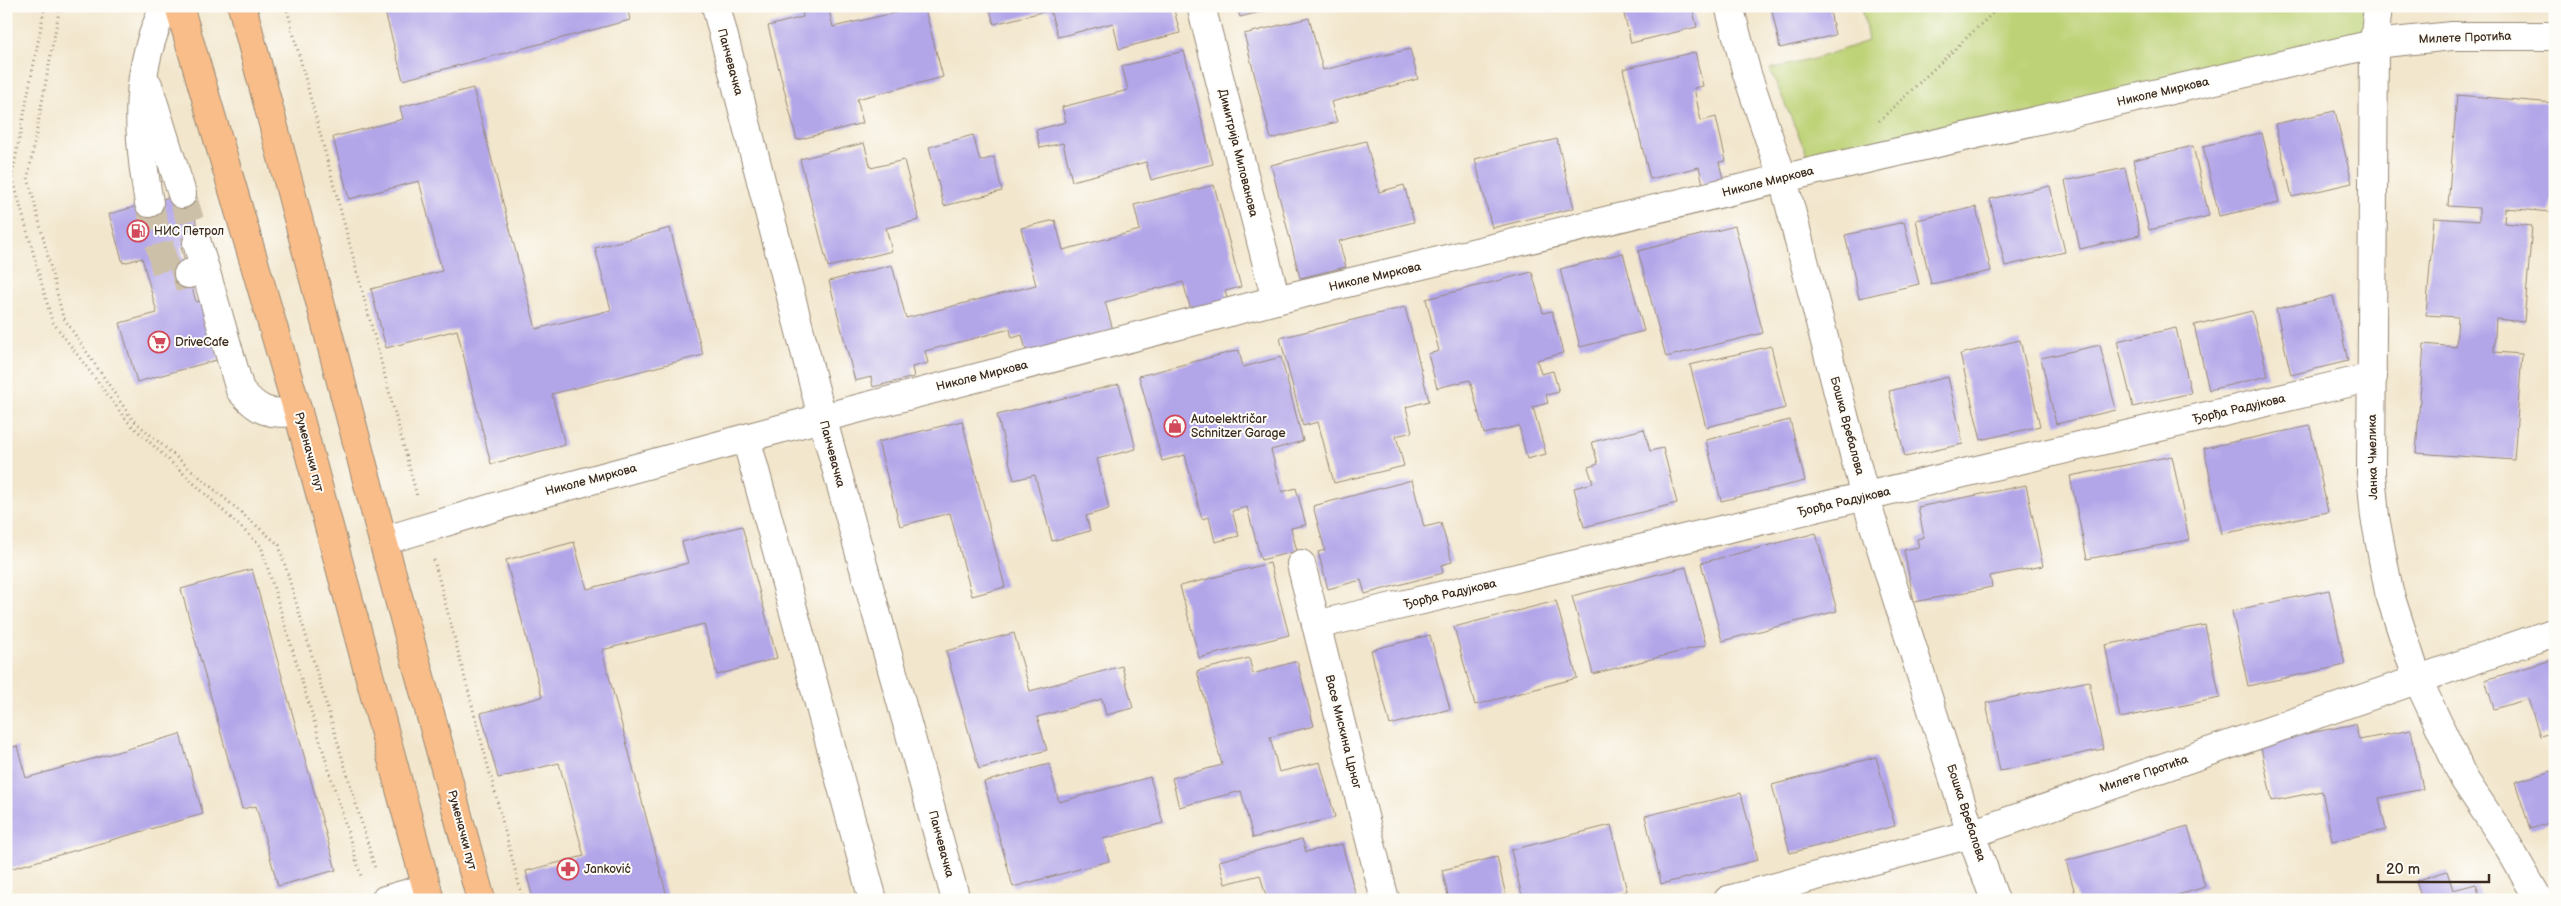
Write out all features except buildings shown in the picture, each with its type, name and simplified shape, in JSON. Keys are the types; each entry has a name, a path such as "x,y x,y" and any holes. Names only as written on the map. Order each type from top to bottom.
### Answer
{"main road":[{"name":"Руменачки пут","path":"179,6 298,412 429,894"},
{"name":"Руменачки пут","path":"242,6 383,541 481,900"}],"street":[{"path":"149,203 140,151 140,110 144,72 152,32 165,6"},
{"name":"Панчевачка","path":"716,6 822,417 956,900"},
{"name":"Димитрија Милованова","path":"1201,6 1276,300"},
{"name":"Бошка Вребалова","path":"1729,6 1747,74 1783,179 1865,498 1971,834 1995,900"},
{"name":"Јанка Чмелика","path":"2378,6 2374,44 2371,473 2375,517 2389,592 2417,678 2464,779 2507,844 2539,900"},
{"name":"Милете Протића","path":"2374,44 2452,36 2555,36"},
{"name":"Николе Миркова","path":"383,541 525,498 822,417 1276,300 1783,179 2374,44"},
{"path":"144,72 182,194"},
{"path":"197,242 196,272 240,390 254,405 271,414 298,412"},
{"name":"Ђорђа Радујкова","path":"1316,625 1865,498 2373,377"},
{"path":"746,438 873,900"},
{"name":"Васе Мискина Црног","path":"1300,564 1385,900"},
{"name":"Милете Протића","path":"1728,900 1971,834 2417,678 2555,632"},
{"path":"385,900 429,894"}],"path":[{"path":"46,6 12,176 52,321 127,421 261,546 362,881"},
{"path":"60,6 28,177 63,317 132,419 279,545 376,872"},
{"path":"286,6 522,900"},
{"path":"1872,128 2000,6"}],"green space":[{"path":"1862,6 2378,6 2374,44 1814,171 1770,69 1814,59 1868,41"}],"tunnel":[{"path":"182,194 197,243"},
{"path":"149,203 168,280 188,274"}],"place":[{"name":"НИС Петрол","path":"138,231"},
{"name":"DriveCafe","path":"159,342"},
{"name":"Autoelektričar Schnitzer Garage","path":"1175,426"},
{"name":"Janković","path":"568,869"}]}
